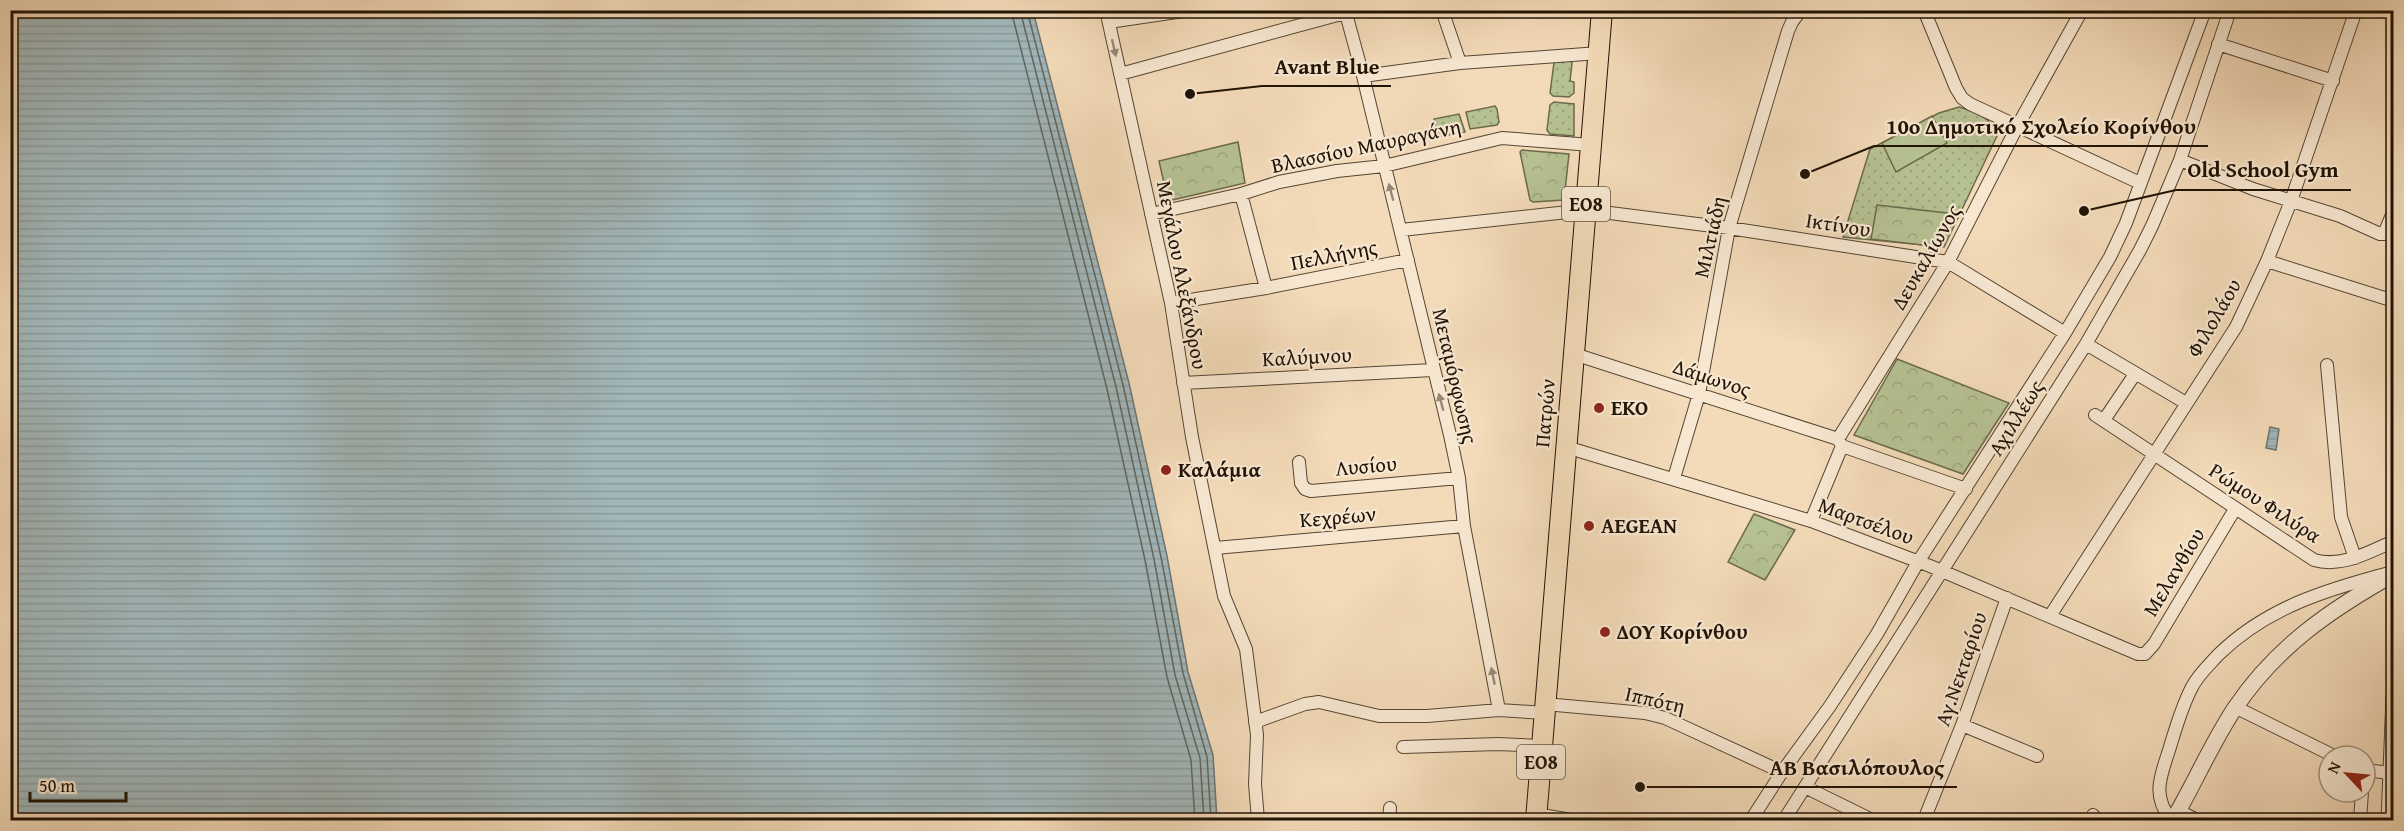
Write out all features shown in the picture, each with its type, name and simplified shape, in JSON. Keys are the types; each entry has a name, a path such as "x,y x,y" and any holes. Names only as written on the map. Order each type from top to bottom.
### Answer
{"main road":[{"name":"Πατρών","path":"1536,817 1602,10"}],"street":[{"path":"1107,16 1190,10"},
{"path":"1442,10 1460,63"},
{"name":"Μιλτιάδη","path":"1674,478 1699,394 1729,228 1788,31 1801,10"},
{"path":"1924,10 1962,98 2017,127 2140,183"},
{"name":"Δευκαλίωνος","path":"1810,521 1840,443 1948,262 2017,127 2082,10"},
{"name":"Αχιλλέως","path":"1751,820 1877,634 1918,562 2065,333 2110,257 2126,223 2205,10"},
{"name":"Αχιλλέως","path":"1784,820 2086,344 2152,226 2180,160 2230,10"},
{"name":"Φιλολάου","path":"2050,616 2236,327 2267,261 2290,201 2356,10"},
{"path":"1120,74 1349,12"},
{"name":"Μεταμόρφωσης","path":"1349,12 1459,478 1464,526 1499,710"},
{"name":"Μεγάλου Αλεξάνδρου","path":"1107,16 1171,303 1183,383 1228,608 1246,649 1255,722 1258,820"},
{"path":"2218,44 2333,81"},
{"path":"1364,76 1460,63 1599,53"},
{"name":"Βλασσίου Μαυραγάνη","path":"1151,214 1241,194 1279,182 1336,171 1384,166 1502,138 1591,145"},
{"path":"2180,160 2253,189 2340,216 2380,234 2384,234 2394,210"},
{"name":"Πελλήνης","path":"1241,194 1266,288"},
{"name":"Ικτίνου","path":"1401,230 1586,210 1729,228 1948,262 2065,333"},
{"name":"Πελλήνης","path":"1171,303 1266,288 1408,260"},
{"path":"2267,261 2394,301"},
{"path":"2086,344 2186,403"},
{"name":"Δάμωνος","path":"1574,354 1699,394 1966,489"},
{"path":"2327,364 2341,517 2355,558"},
{"name":"Καλύμνου","path":"1183,383 1432,370"},
{"name":"Ρώμου Φιλύρα","path":"2134,374 2100,418 2314,560 2325,563 2355,558 2394,541"},
{"name":"Μαρτσέλου","path":"1566,447 1810,521 1942,571 2133,653 2145,654"},
{"name":"Λυσίου","path":"1299,462 1301,483 1305,489 1311,490 1459,478"},
{"name":"Μελανθίου","path":"2145,654 2154,644 2235,509"},
{"name":"Κεχρέων","path":"1215,548 1464,526"},
{"path":"2174,817 2235,707 2261,675 2306,630 2343,603 2394,573"},
{"path":"2197,820 2174,817 2160,803 2158,786 2192,685 2238,635 2283,608 2336,587 2394,573"},
{"name":"Αγ.Νεκταρίου","path":"1924,820 1962,725 2007,598"},
{"path":"2389,820 2394,697"},
{"path":"1255,722 1305,704 1319,702 1379,716 1427,716 1545,708"},
{"path":"2235,707 2317,748"},
{"name":"Ιππότη","path":"1545,708 1645,713 1665,718 1782,772"},
{"path":"1962,725 2037,756"},
{"path":"1403,747 1498,744 1542,746"},
{"path":"2377,771 2390,773"},
{"path":"1805,787 1872,820"},
{"path":"2361,820 2362,804"},
{"path":"1536,817 1570,820"}],"green space":[{"path":"1556,60 1569,60 1572,63 1570,81 1574,82 1574,93 1569,97 1553,96 1550,93"},
{"path":"1554,102 1574,104 1574,136 1550,134 1547,130 1550,105"},
{"path":"1495,106 1499,122 1497,125 1470,129 1466,112"},
{"path":"1959,107 1988,120 1997,136 1944,247 1843,237 1870,149 1939,113"},
{"path":"1459,114 1465,132 1438,137 1434,119"},
{"path":"1932,116 1947,143 1896,172 1882,143"},
{"path":"1238,142 1245,183 1168,201 1159,161"},
{"path":"1522,150 1569,154 1564,200 1533,202 1530,200 1520,152"},
{"path":"1877,205 1947,213 1940,247 1871,239"},
{"path":"1897,359 2009,403 1963,474 1854,435"},
{"path":"1754,514 1795,530 1765,580 1728,562"}],"water":[{"path":"10,11 1033,11 1129,383 1167,556 1188,672 1213,755 1217,820 11,820"},
{"path":"2270,427 2279,429 2276,450 2266,448"}],"place":[{"name":"Avant Blue","path":"1190,94"},
{"name":"10ο Δημοτικό Σχολείο Κορίνθου","path":"1805,174"},
{"name":"Old School Gym","path":"2084,211"},
{"name":"EKO","path":"1599,408"},
{"name":"Καλάμια","path":"1166,470"},
{"name":"AEGEAN","path":"1589,526"},
{"name":"ΔΟΥ Κορίνθου","path":"1605,632"},
{"name":"ΑΒ Βασιλόπουλος","path":"1640,787"}]}
